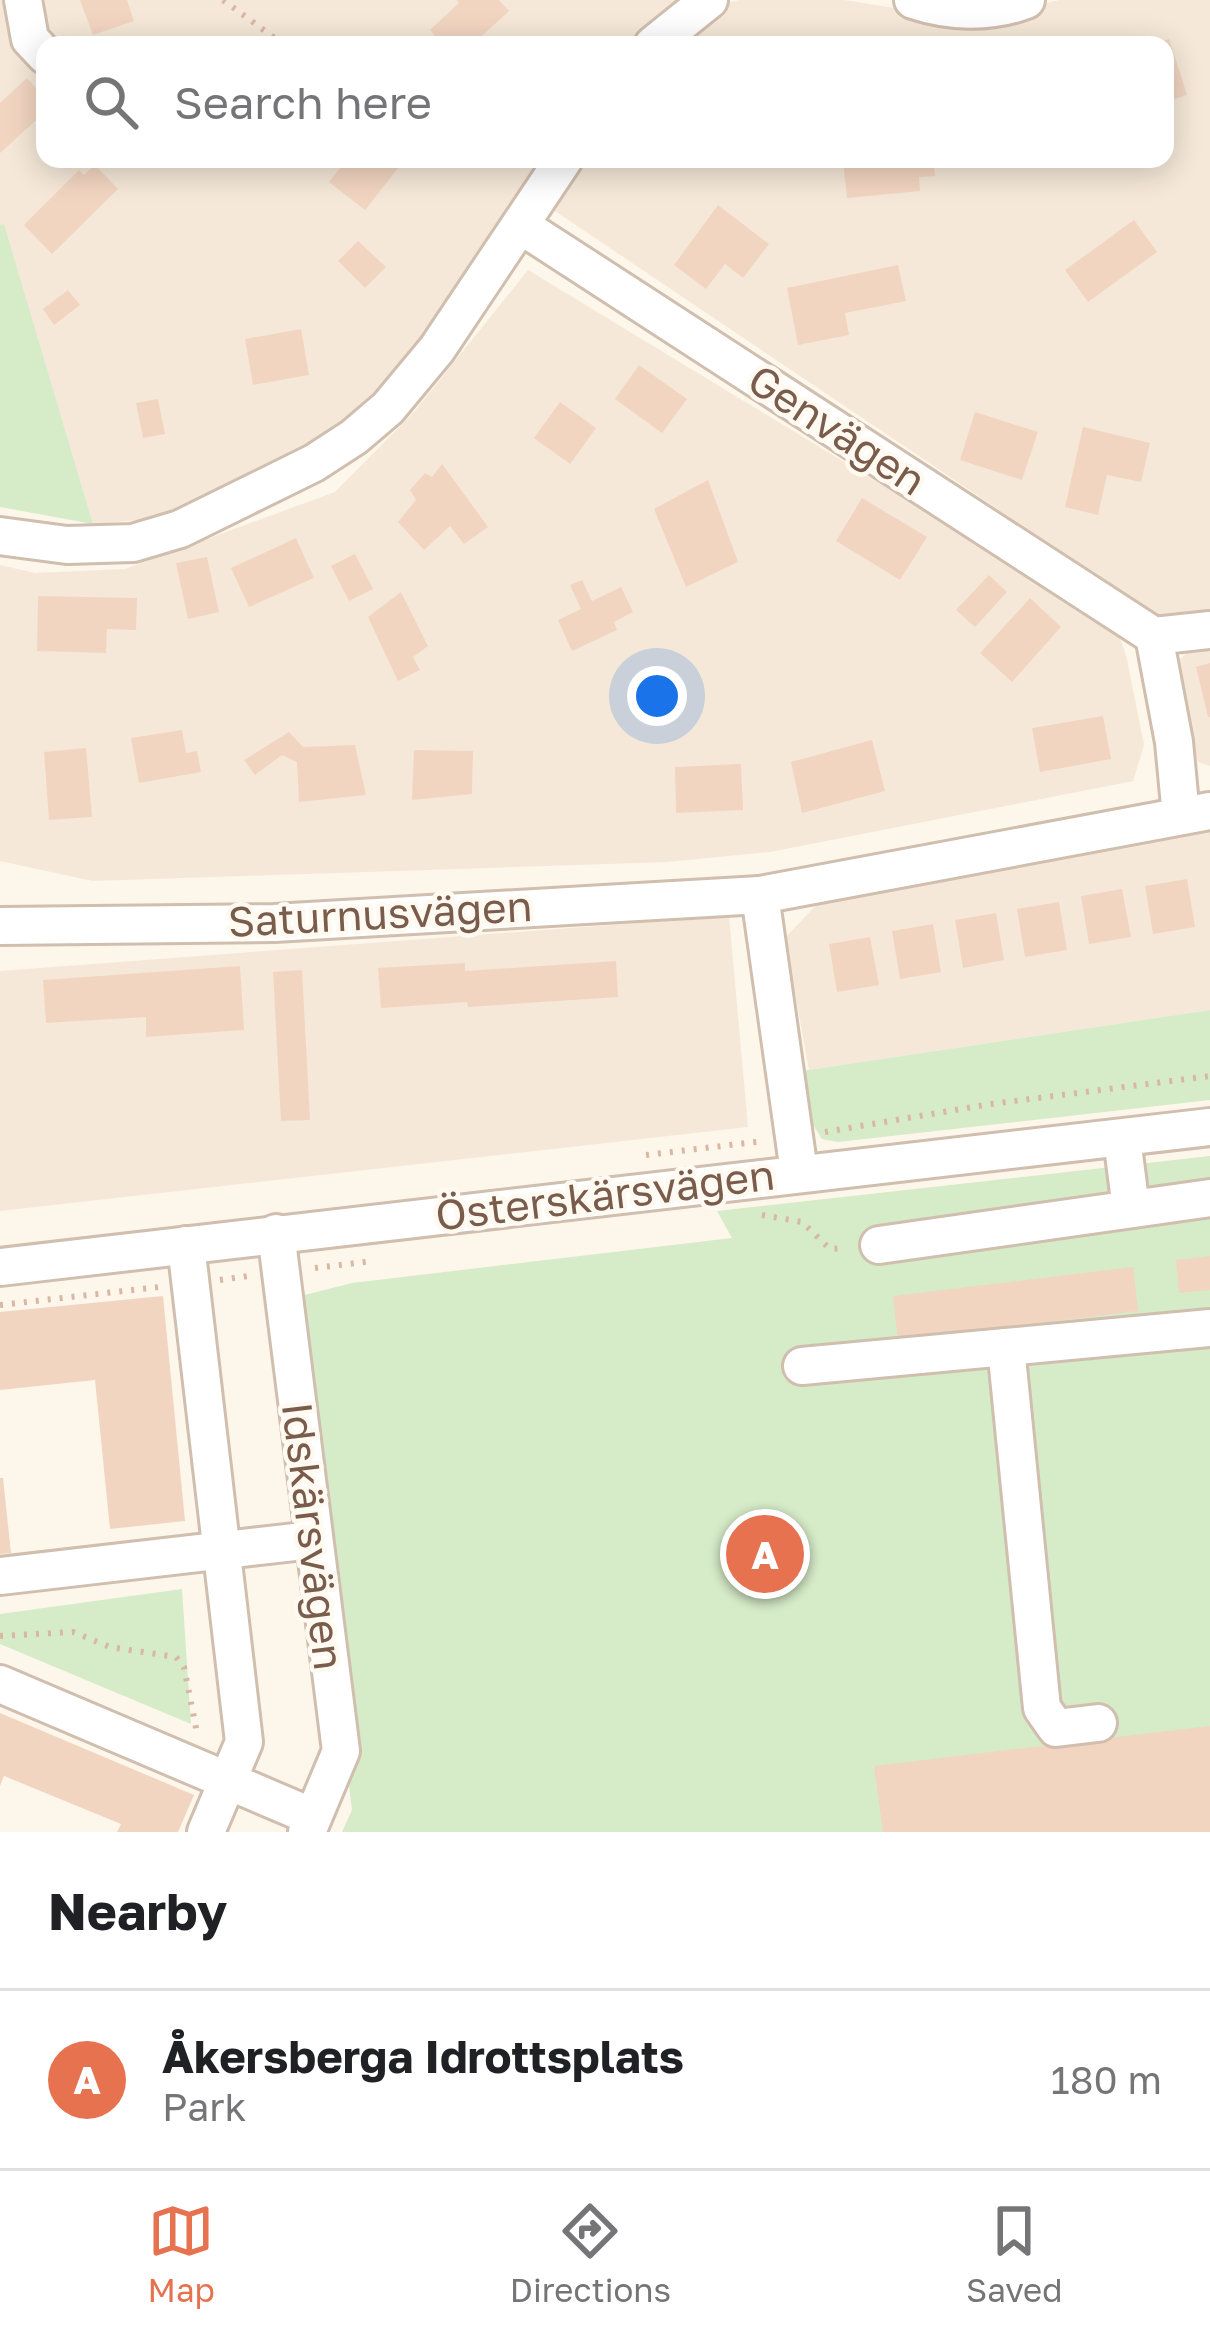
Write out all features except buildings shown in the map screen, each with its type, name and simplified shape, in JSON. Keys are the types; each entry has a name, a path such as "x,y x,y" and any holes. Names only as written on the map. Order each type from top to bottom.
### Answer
{"street":[{"path":"23,0 30,39 36,45"},
{"path":"664,36 709,0"},
{"path":"913,0 950,10 980,10 1026,0"},
{"path":"0,536 67,545 133,543 180,530 314,463 354,437 388,408 436,350 558,168"},
{"name":"Genvägen","path":"520,225 1154,636"},
{"path":"1195,814 1174,742 1154,636 1210,630"},
{"name":"Saturnusvägen","path":"0,926 274,922 760,895 1195,814"},
{"path":"760,895 797,1155"},
{"name":"Österskärsvägen","path":"0,1267 276,1233 797,1155 1122,1138 1210,1127"},
{"path":"1122,1138 1131,1209"},
{"path":"879,1245 1210,1198"},
{"name":"Idskärsvägen","path":"276,1233 341,1751 310,1824"},
{"path":"185,1245 244,1742 206,1832"},
{"path":"802,1366 1210,1328"},
{"path":"1006,1347 1042,1708 1056,1728 1098,1723"},
{"path":"0,1576 312,1540"},
{"path":"0,1684 228,1780 310,1824"}],"path":[{"path":"223,0 272,36"},
{"path":"628,1157 797,1155 991,1104 1210,1076"},
{"path":"759,1214 802,1222 830,1249 879,1245"},
{"path":"0,1305 375,1261"},
{"path":"0,1636 73,1632 110,1647 176,1658 184,1667 195,1731 207,1738"}],"shaded area":[{"path":"0,0 11,0 36,53 36,168 547,168 374,403 287,455 161,518 93,524 4,225 0,225"},
{"path":"37,0 684,0 644,36 48,36 41,28"},
{"path":"739,0 844,0 976,21 1059,0 1210,0 1210,612 1161,619 552,209 579,168 1174,168 1174,36 677,36 705,9"},
{"path":"528,270 1116,627 1144,745 1133,781 770,852 667,862 93,881 0,861 0,565 35,573 125,569 335,492 414,412"},
{"path":"1210,643 1210,766 1198,762 1175,664 1195,645"},
{"path":"1210,830 1210,1010 809,1070 785,938 823,898"},
{"path":"729,916 748,1127 0,1211 0,971"}],"green space":[{"path":"4,224 93,524 0,507 0,225"},
{"path":"1210,1010 1210,1100 838,1142 822,1139 802,1107 795,1072"},
{"path":"1210,1156 1210,1832 342,1832 352,1810 289,1299 352,1283 732,1238 717,1211"},
{"path":"182,1589 191,1724 0,1644 0,1614"}],"place":[{"name":"Åkersberga Idrottsplats","path":"765,1554"}]}
